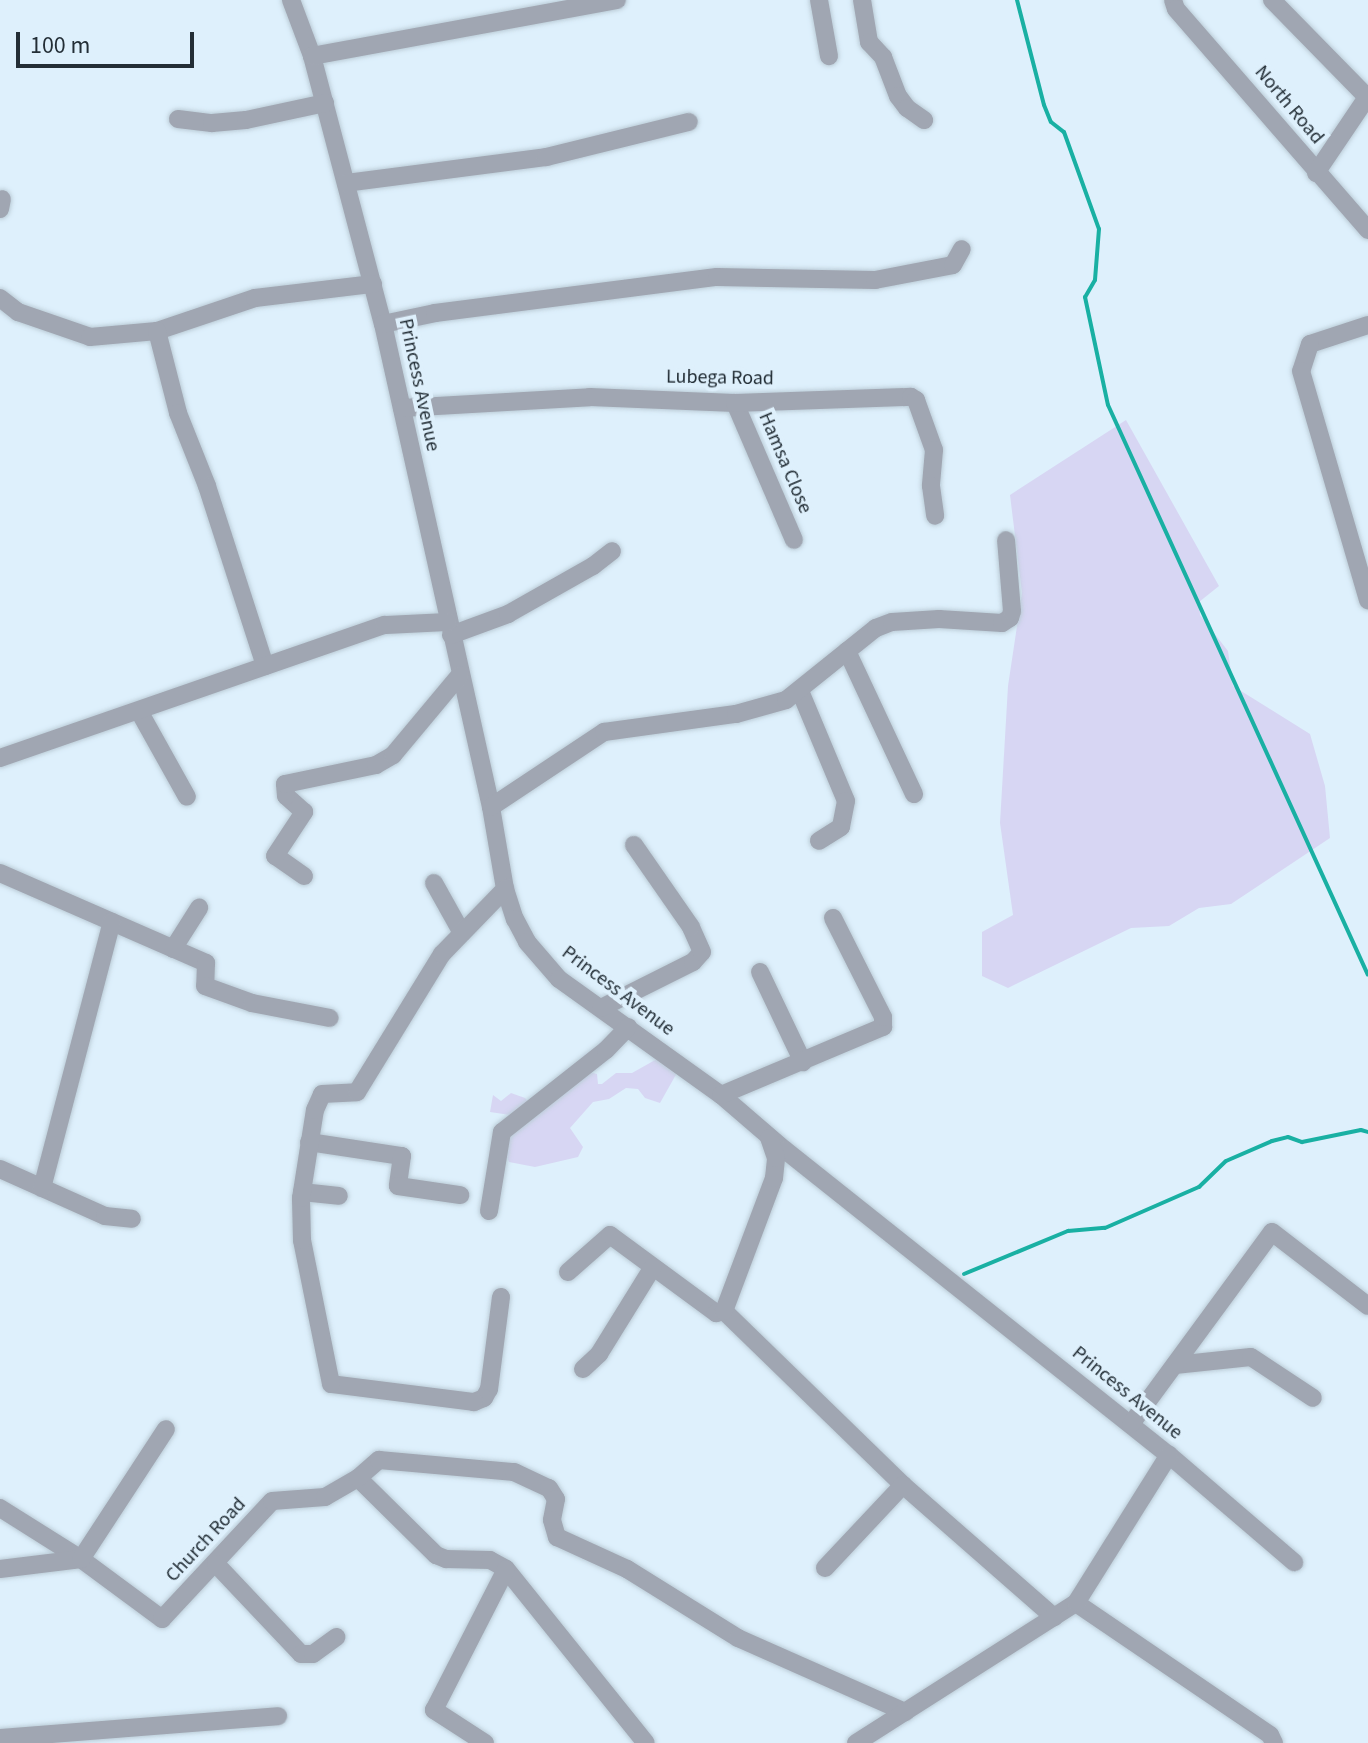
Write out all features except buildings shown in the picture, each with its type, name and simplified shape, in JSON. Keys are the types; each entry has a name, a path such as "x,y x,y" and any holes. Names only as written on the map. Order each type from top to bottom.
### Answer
{"street":[{"name":"Princess Avenue","path":"291,0 312,56 383,324 491,807 505,889 515,919 533,951 559,979 721,1095 769,1138 1131,1424 1294,1562"},
{"path":"312,56 617,0"},
{"path":"819,0 829,56"},
{"path":"862,0 869,42 886,64 898,96 907,108 924,120"},
{"path":"1272,0 1368,97 1316,173"},
{"name":"North Road","path":"1174,5 1368,230"},
{"path":"178,119 212,123 235,121 325,103"},
{"path":"346,183 546,157 689,122"},
{"path":"383,324 435,313 717,277 875,280 953,265 962,249"},
{"path":"0,298 18,312 90,337 157,331 255,298 373,284"},
{"path":"1368,325 1310,344 1301,371 1368,600"},
{"path":"157,331 178,413 207,486 265,666"},
{"name":"Lubega Road","path":"402,408 590,397 735,403 911,397 916,400 934,450 931,486 935,516"},
{"name":"Hamsa Close","path":"735,403 794,540"},
{"path":"491,807 604,732 736,714 786,700 876,628 892,622 939,619 1002,623 1010,618 1006,540"},
{"path":"0,758 385,625 450,628 508,614 593,566 612,551"},
{"path":"847,651 914,794"},
{"path":"304,876 275,856 304,812 286,796 285,784 376,765 393,755 460,675"},
{"path":"800,691 846,801 841,827 819,841"},
{"path":"139,711 187,797"},
{"path":"601,1008 693,962 702,952 691,927 634,845"},
{"path":"0,873 206,963 205,986 252,1003 330,1018"},
{"path":"434,883 462,933"},
{"path":"501,1297 489,1389 484,1398 474,1402 331,1384 302,1240 302,1192 315,1110 322,1094 357,1092 442,954 505,889"},
{"path":"173,949 199,908"},
{"path":"721,1095 879,1031 884,1024 833,918"},
{"path":"42,1188 112,922"},
{"path":"760,972 803,1062"},
{"path":"489,1211 502,1132 606,1050 628,1027"},
{"path":"724,1311 774,1178 776,1158 769,1138"},
{"path":"309,1142 402,1156 398,1186 460,1195"},
{"path":"0,1169 105,1216 132,1219"},
{"path":"302,1192 339,1196"},
{"path":"1131,1424 1272,1232 1368,1306"},
{"path":"568,1272 610,1235 716,1313 724,1311"},
{"path":"583,1369 599,1354 653,1267"},
{"path":"724,1311 903,1485 1054,1617"},
{"path":"1175,1365 1251,1357 1313,1398"},
{"path":"0,1569 81,1559 166,1429"},
{"path":"856,1743 879,1737 905,1712 1076,1603 1169,1455"},
{"name":"Church Road","path":"0,1508 81,1559 162,1619 272,1501 325,1497 358,1478 379,1460 514,1472 549,1488 556,1499 552,1520 557,1537 627,1569 738,1638 905,1712"},
{"path":"358,1478 436,1555 446,1559 490,1560 506,1569 646,1743"},
{"path":"825,1568 903,1485"},
{"path":"216,1564 301,1654 313,1654 336,1637"},
{"path":"485,1743 434,1710 506,1569"},
{"path":"1076,1603 1270,1735 1274,1743"},
{"path":"0,1738 105,1737 278,1716"}],"shaded area":[{"path":"1126,420 1219,586 1199,602 1200,615 1228,651 1233,686 1310,734 1325,786 1330,838 1231,904 1199,908 1169,926 1131,928 1008,988 982,976 982,932 1013,915 1000,823 1008,686 1022,593 1010,495"},
{"path":"664,1055 678,1071 660,1103 645,1098 638,1089 626,1088 609,1099 593,1102 570,1128 583,1147 578,1157 535,1167 509,1162 504,1150 510,1115 490,1112 493,1095 501,1101 511,1093 525,1098 531,1105 589,1072 597,1074 598,1084 602,1084 616,1073 632,1073"}],"waterway":[{"path":"1017,0 1044,105 1051,122 1064,132 1099,229 1095,280 1085,297 1108,405 1368,975"},
{"path":"964,1274 1068,1231 1105,1228 1199,1187 1226,1161 1272,1141 1288,1137 1302,1142 1361,1130 1368,1132"}]}
